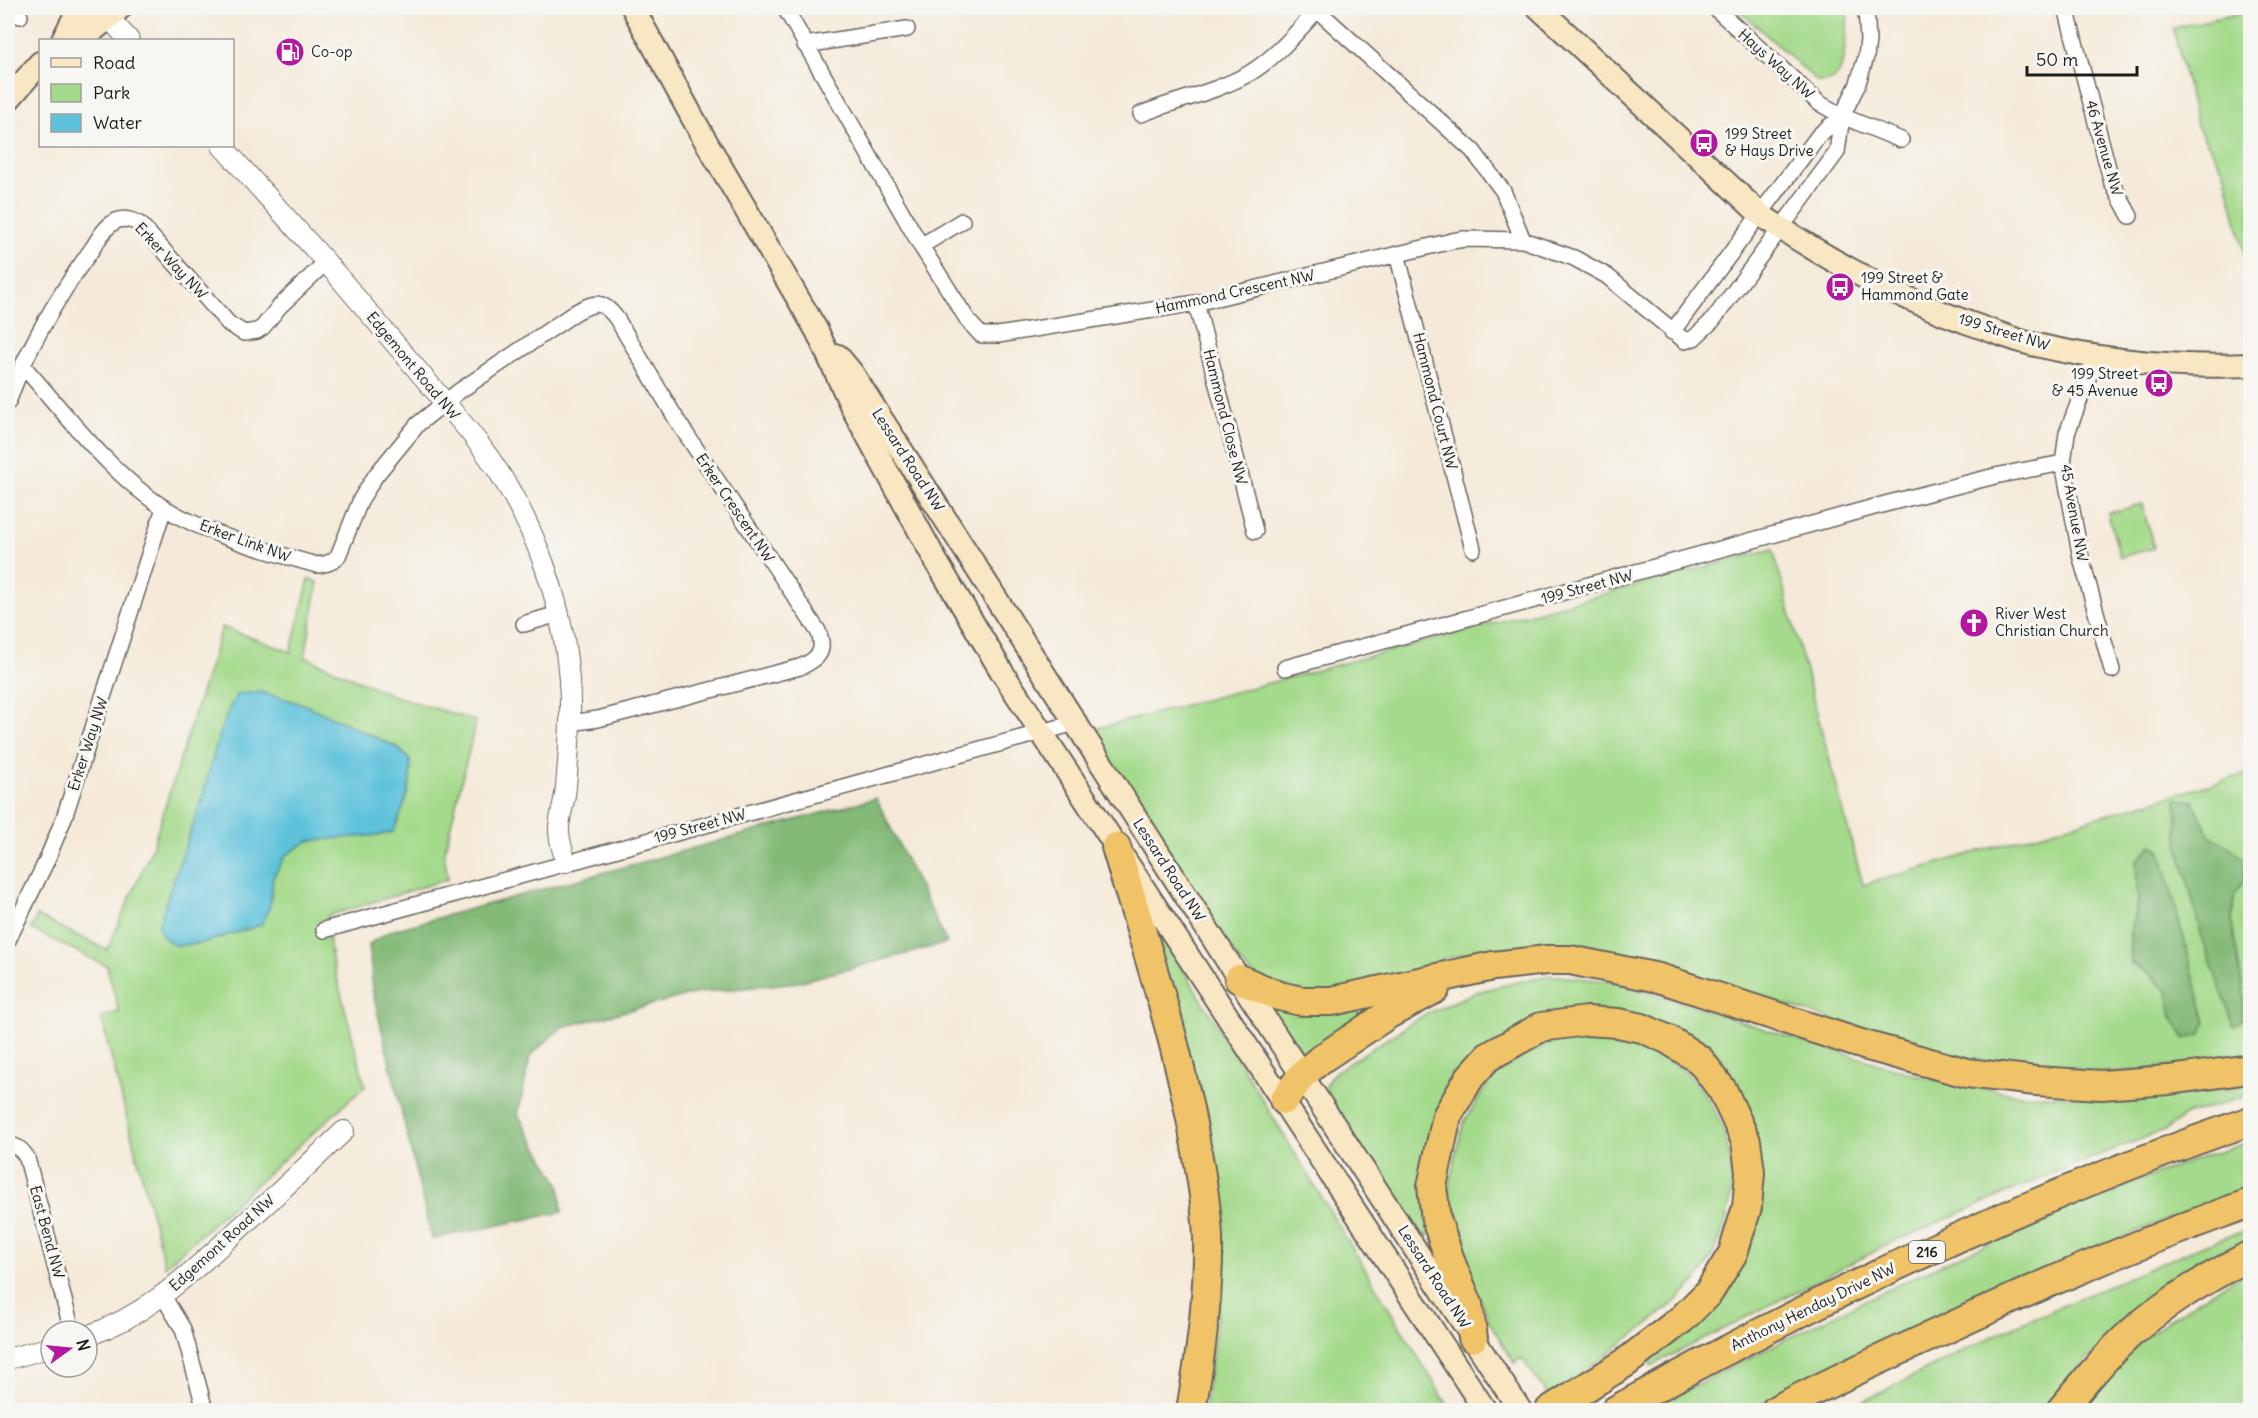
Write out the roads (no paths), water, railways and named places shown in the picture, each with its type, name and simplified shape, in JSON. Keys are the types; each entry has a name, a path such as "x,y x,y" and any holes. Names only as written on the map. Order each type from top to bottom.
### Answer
{"highway":[{"path":"1116,847 1177,1055 1202,1181 1208,1237 1205,1306 1201,1350 1191,1410"},
{"path":"1239,979 1279,996 1301,1001 1332,1001 1493,966 1570,960 1659,978 1864,1045 1966,1072 2036,1082 2102,1085 2169,1080 2250,1069"},
{"path":"1284,1100 1302,1075 1321,1059 1387,1015 1461,977 1493,966"},
{"path":"1473,1338 1468,1304 1436,1219 1432,1186 1447,1116 1470,1077 1488,1057 1541,1027 1587,1021 1618,1023 1642,1028 1669,1040 1700,1060 1723,1091 1746,1141 1750,1172 1747,1207 1733,1253 1709,1292 1683,1319 1625,1363 1550,1410"},
{"name":"Anthony Henday Drive NW","path":"1616,1410 1712,1357 1893,1268 2108,1174 2250,1121"},
{"path":"1776,1410 1855,1371 2075,1271 2250,1203"},
{"path":"2061,1410 2095,1370 2139,1326 2204,1281 2250,1255"},
{"path":"1816,1410 1961,1336 2075,1271"}],"main road":[{"name":"Lessard Road NW","path":"633,8 701,133 817,331 853,409 936,561 1002,672 1485,1410"},
{"name":"199 Street NW","path":"1539,8 1761,215 1781,229 1904,297 2030,344 2096,357 2217,366 2250,365"},
{"path":"74,39 84,38 105,10"},
{"path":"8,100 39,64"},
{"name":"Lessard Road NW","path":"817,331 852,373 1239,979 1520,1410"}],"street":[{"name":"Hammond Crescent NW","path":"785,8 921,246 969,322 981,335 998,335 1196,303 1452,241 1491,238 1523,240 1574,258 1607,276 1679,337"},
{"name":"Hays Way NW","path":"1715,8 1819,103 1842,116 1901,140"},
{"path":"1679,337 1694,338 1713,320 1837,152 1842,116 1857,87 1866,57 1868,40 1866,8"},
{"name":"46 Avenue NW","path":"2066,8 2112,183 2130,216"},
{"path":"1141,114 1249,74 1268,60 1316,9 1473,151 1503,191 1523,240"},
{"path":"105,10 128,39"},
{"path":"805,45 907,29"},
{"path":"1679,337 1761,215 1819,135 1842,116"},
{"name":"Edgemont Road NW","path":"223,147 326,262 488,455 508,485 540,552 558,614 568,672 570,723 559,828 566,862"},
{"name":"Erker Way NW","path":"8,402 45,323 104,232 117,221 129,219 141,225 229,324 244,333 256,331 262,327 326,262"},
{"path":"921,246 962,221"},
{"name":"Hammond Court NW","path":"1397,254 1473,549"},
{"name":"Hammond Close NW","path":"1196,303 1255,531"},
{"name":"Erker Crescent NW","path":"444,404 576,312 594,304 603,304 617,319 678,422 818,631 821,639 819,655 812,662 800,667 598,719 570,723"},
{"name":"45 Avenue NW","path":"2096,357 2067,433 2063,463 2081,558 2112,670"},
{"name":"Erker Link NW","path":"23,366 123,475 164,508 216,532 317,565 333,561 338,556 352,516 376,475 418,424 444,404"},
{"name":"199 Street NW","path":"1285,668 1889,503 1995,476 2063,463"},
{"name":"Erker Way NW","path":"8,940 46,862 64,818 164,508"},
{"path":"524,624 558,614"},
{"name":"199 Street NW","path":"324,930 1075,723"},
{"name":"Edgemont Road NW","path":"99,1332 114,1326 163,1296 344,1131"},
{"name":"East Bend NW","path":"8,1145 21,1149 27,1158 69,1319"},
{"path":"163,1296 183,1329 206,1410"},
{"path":"8,1359 39,1350"}],"water":[{"path":"260,692 303,704 397,747 410,760 409,787 404,805 393,832 308,841 286,855 273,877 270,906 261,925 203,943 176,946 163,937 158,927 200,804 224,720 237,694"}],"place":[{"name":"Co-op","path":"290,52"},
{"name":"199 Street & Hays Drive","path":"1704,143"},
{"name":"199 Street & Hammond Gate","path":"1840,287"},
{"name":"199 Street & 45 Avenue","path":"2159,383"},
{"name":"River West Christian Church","path":"1974,623"}]}
